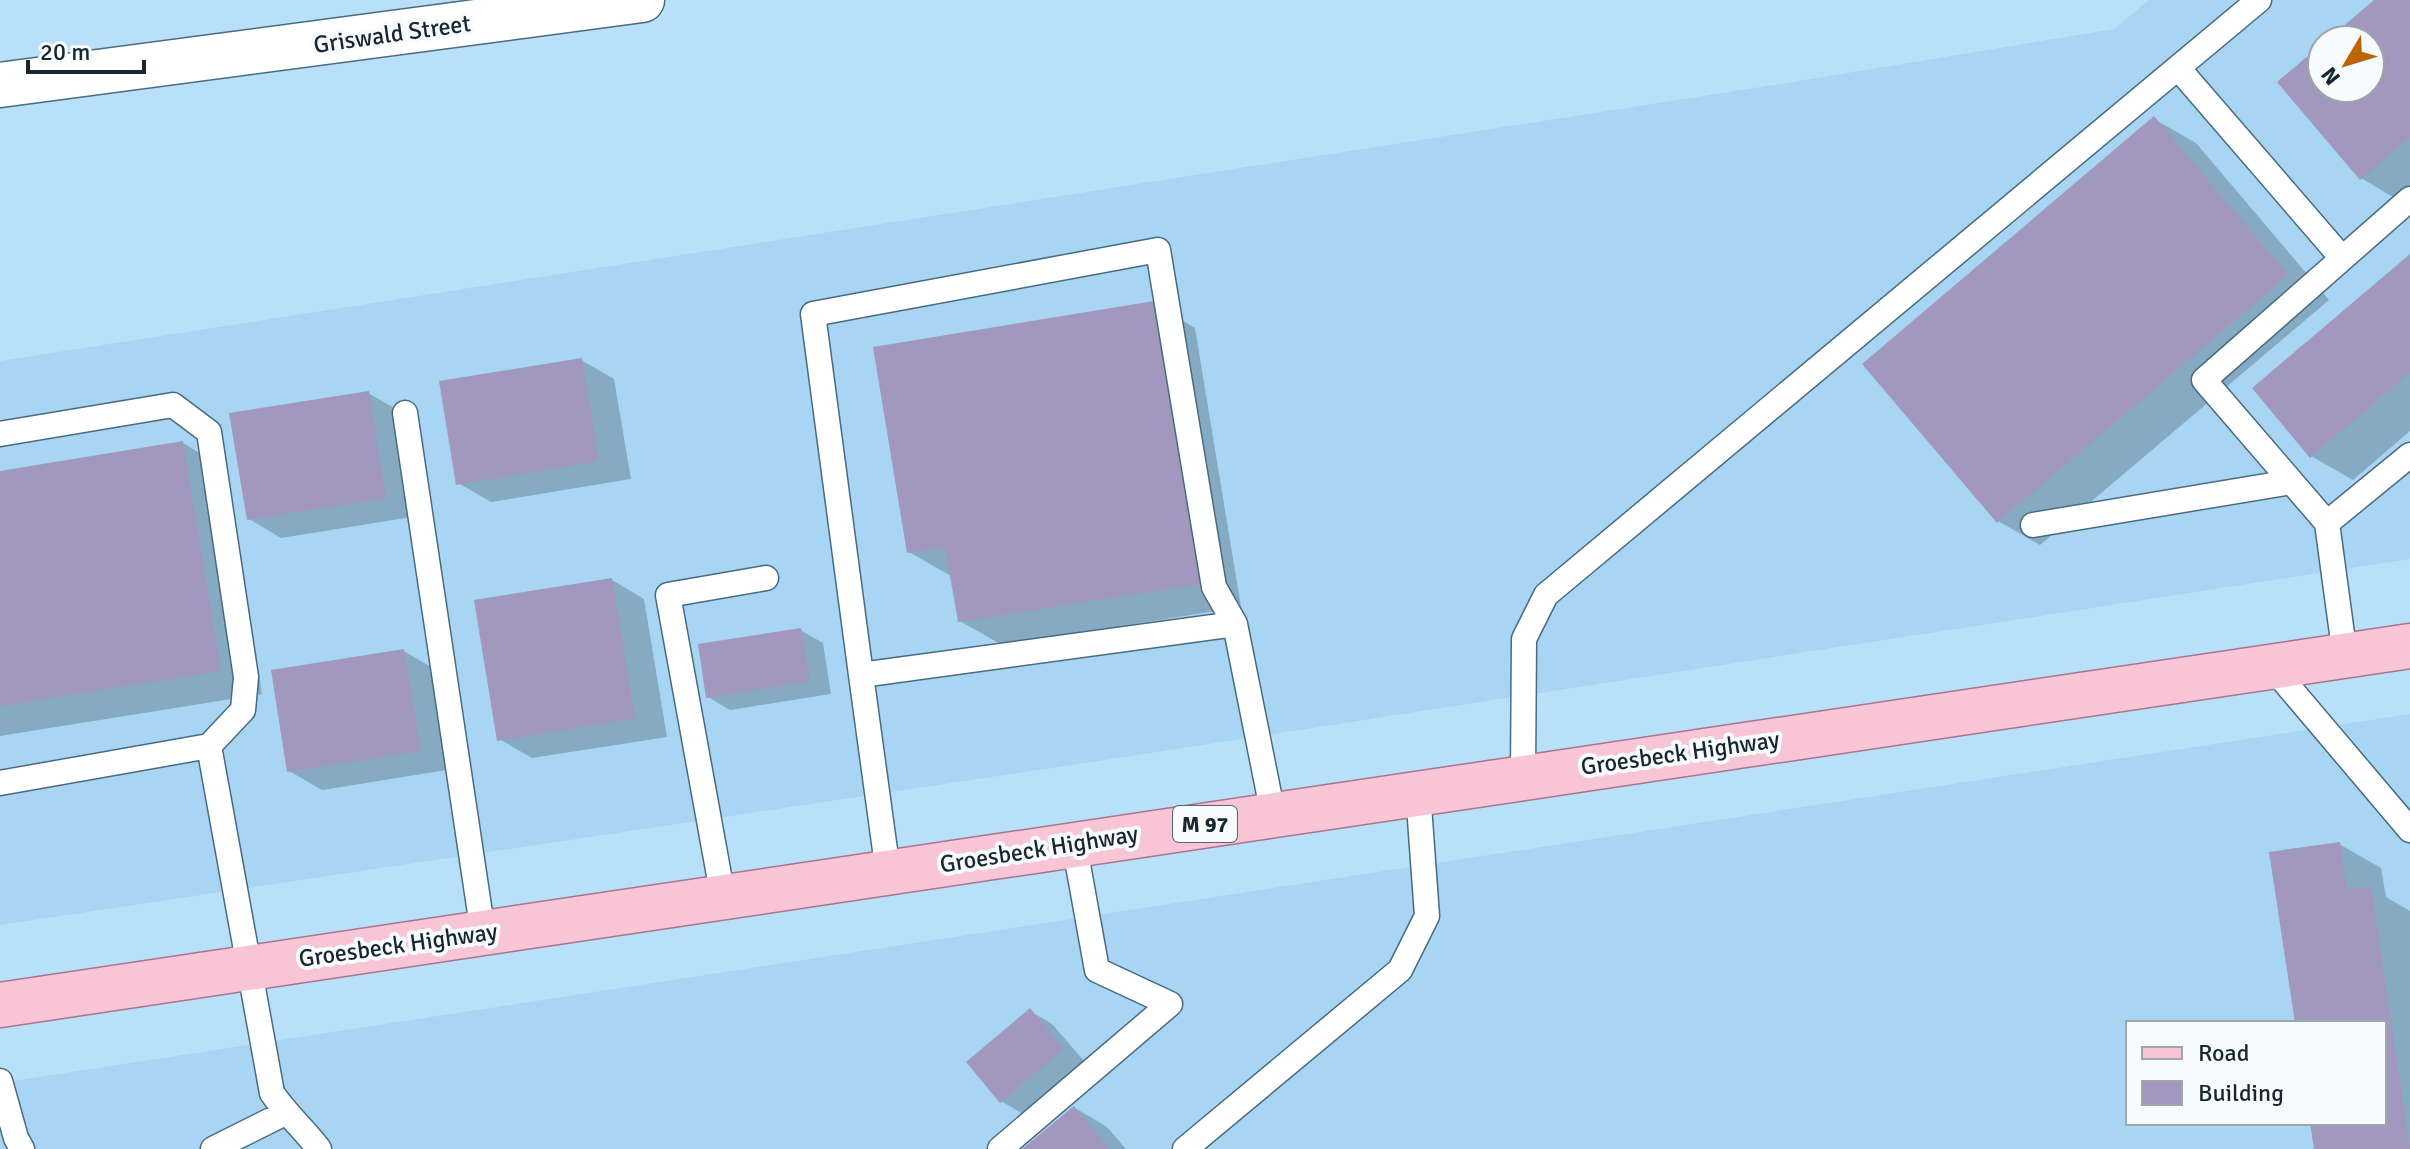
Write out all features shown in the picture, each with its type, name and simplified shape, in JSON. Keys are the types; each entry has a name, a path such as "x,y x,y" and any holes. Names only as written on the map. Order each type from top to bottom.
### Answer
{"main road":[{"name":"Groesbeck Highway","path":"0,1005 2410,646"}],"street":[{"name":"Griswald Street","path":"0,85 642,0"}],"lane":[{"path":"1523,776 1524,639 1546,595 2259,0"},
{"path":"2178,68 2342,258"},
{"path":"2345,656 2327,523 2204,380 2410,199"},
{"path":"888,872 813,314 1158,250 1214,587 1235,624 1273,814"},
{"path":"0,434 173,405 209,432 246,677 243,710 209,746 0,783"},
{"path":"405,413 483,933"},
{"path":"2327,523 2410,455"},
{"path":"2033,525 2291,482"},
{"path":"723,897 668,595 766,578"},
{"path":"861,675 1235,624"},
{"path":"2272,667 2410,830"},
{"path":"209,746 272,1093 285,1113 319,1149"},
{"path":"1185,1149 1400,970 1427,916 1418,792"},
{"path":"1000,1149 1170,1004 1097,970 1074,843"},
{"path":"0,1081 22,1149"},
{"path":"213,1149 285,1113"}],"shaded area":[{"path":"2149,0 2410,0 2410,559 1085,763 0,925 0,361 1787,83 2114,29"},
{"path":"2410,714 2410,1149 0,1149 0,1083"}],"building":[{"path":"2374,0 2410,0 2410,137 2360,180 2277,82 2306,58 2306,104 2386,104 2386,24 2346,24"},
{"path":"2154,116 2288,275 1997,523 1862,364"},
{"path":"2410,254 2410,372 2310,458 2252,388"},
{"path":"1154,301 1200,584 958,622 945,547 907,553 873,347"},
{"path":"582,358 599,461 456,485 439,381"},
{"path":"369,391 386,498 247,520 229,413"},
{"path":"183,441 221,671 0,706 0,471"},
{"path":"612,578 635,718 497,741 474,600"},
{"path":"801,628 810,681 706,698 698,644"},
{"path":"404,649 421,751 287,772 271,670"},
{"path":"2340,842 2347,889 2371,886 2410,1149 2314,1149 2310,1125 2386,1125 2386,1021 2295,1021 2269,852"},
{"path":"1030,1008 1064,1049 1000,1103 966,1062"},
{"path":"1074,1106 1110,1149 1022,1149"}]}
